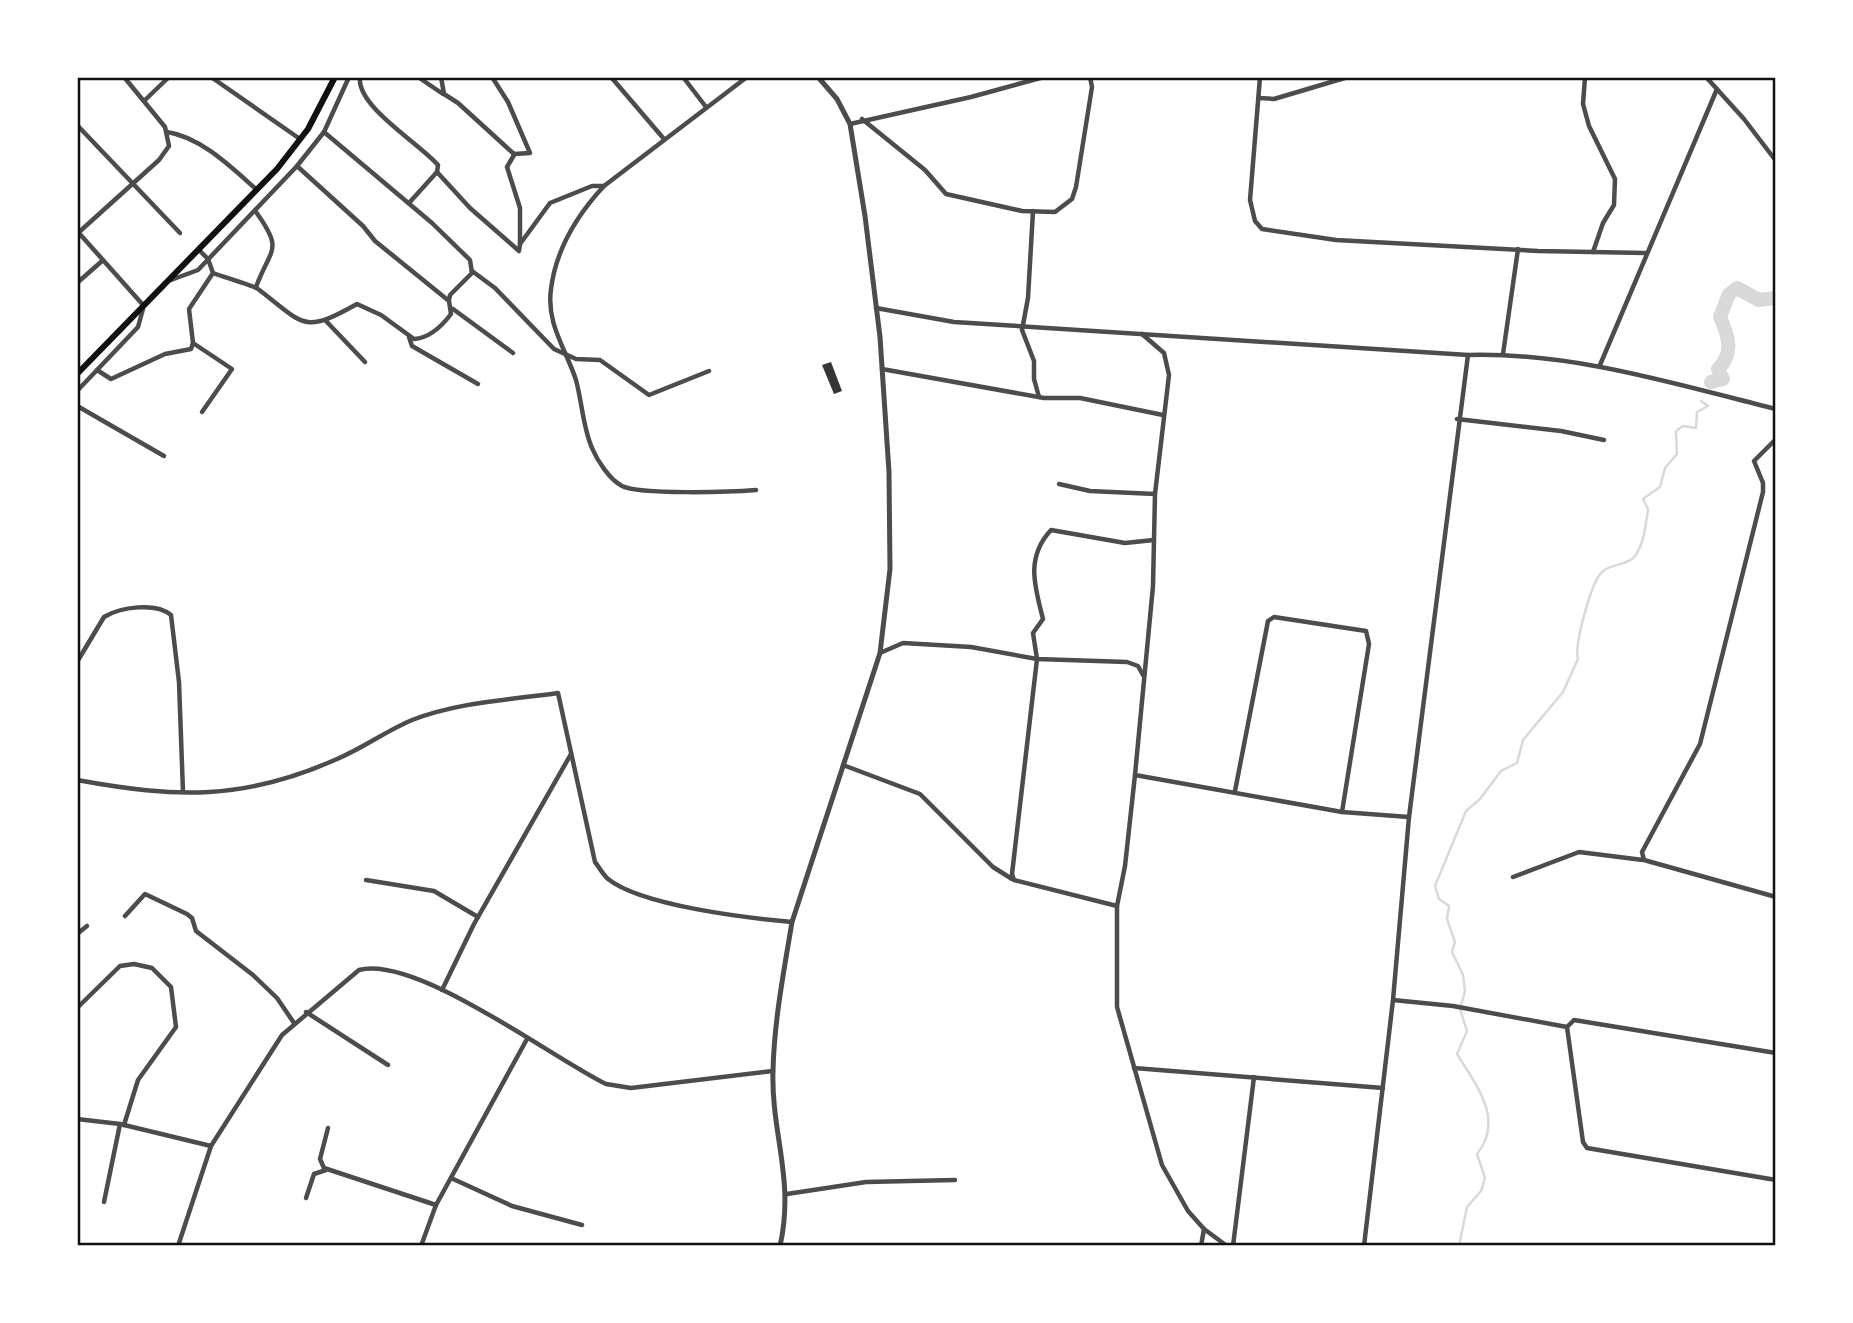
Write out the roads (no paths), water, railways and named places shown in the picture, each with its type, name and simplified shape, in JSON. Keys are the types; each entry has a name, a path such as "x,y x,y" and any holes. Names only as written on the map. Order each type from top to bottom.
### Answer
{"main road":[{"path":"77,374 257,190 300,139 335,77"}],"street":[{"path":"77,391 138,327 144,308 77,232 134,184 165,154 169,146 167,132 145,100 124,77"},
{"path":"145,100 169,77"},
{"path":"211,77 300,139"},
{"path":"170,280 188,276 208,259 298,166 324,132 349,77"},
{"path":"360,77 359,86 366,100 437,163 437,173 409,203"},
{"path":"418,77 477,119 514,155"},
{"path":"442,77 444,94"},
{"path":"492,77 508,102 530,153 514,155"},
{"path":"611,77 664,139"},
{"path":"683,77 706,107"},
{"path":"747,77 604,186 588,203 556,257 550,292 553,328 575,377 591,447 604,469 622,486 649,490 756,490"},
{"path":"779,1246 786,1194 773,1071 792,922 880,653 890,569 890,472 865,216 850,124 837,99 818,77"},
{"path":"850,124 862,119 971,97 1044,77"},
{"path":"862,119 925,170 946,194 1032,211 1055,212 1072,199 1090,99 1090,77"},
{"path":"1259,77 1250,201 1255,221 1262,229 1336,240 1645,253"},
{"path":"1259,98 1274,99 1348,77"},
{"path":"1586,77 1583,104 1589,126 1615,179 1614,205 1603,223 1593,252"},
{"path":"1706,77 1776,161"},
{"path":"1600,366 1605,361 1645,253 1717,89"},
{"path":"77,125 180,233"},
{"path":"167,132 180,135 219,158 257,190"},
{"path":"324,132 409,203 470,260 472,271 495,288 554,349 576,359 600,360 649,395 709,371"},
{"path":"437,173 470,208 519,251 520,208 507,167 514,155"},
{"path":"298,166 363,226 375,241 449,301"},
{"path":"520,244 550,203 592,186 604,186"},
{"path":"1032,211 1025,326 1022,330 1034,361 1034,379 1039,397"},
{"path":"256,212 274,236 275,244 256,287"},
{"path":"1503,354 1518,249"},
{"path":"199,250 208,259 213,273 241,285 256,287 292,317 309,323 326,321 358,304 381,315 409,336 419,338 433,332 448,318 452,309"},
{"path":"77,283 102,261"},
{"path":"472,271 450,295 452,309 513,353"},
{"path":"97,370 107,377 115,378 165,354 187,351 193,343 189,309 213,273"},
{"path":"876,308 954,322 1468,355 1503,354 1600,366 1776,409"},
{"path":"326,321 365,362"},
{"path":"1142,334 1164,353 1169,365 1155,494 1153,586 1135,775 1125,866 1117,906 1116,996 1162,1166 1172,1187 1204,1228 1227,1246"},
{"path":"409,336 412,346 478,384"},
{"path":"193,343 232,369 202,412"},
{"path":"1364,1246 1393,1000 1409,817 1457,419 1468,355"},
{"path":"882,369 1039,397 1080,398 1163,415"},
{"path":"77,409 79,407 164,456"},
{"path":"1457,419 1561,430 1604,440"},
{"path":"1644,860 1645,843 1700,744 1763,492 1763,483 1754,461 1776,439"},
{"path":"1059,484 1090,491 1155,494"},
{"path":"1014,880 1012,874 1037,659 1033,633 1043,617 1032,580 1036,555 1049,532 1075,532 1125,543 1154,540"},
{"path":"77,662 104,617 111,613 157,608 171,615 179,682 183,792"},
{"path":"1235,791 1268,621 1274,617 1366,631 1369,644 1342,812"},
{"path":"880,653 903,643 971,647 1037,659 1127,662 1138,666 1143,676"},
{"path":"77,779 208,794 250,790 338,759 424,716 486,700 558,692 595,862 607,878 637,893 684,905 749,918 792,922"},
{"path":"442,990 478,917 571,754"},
{"path":"842,765 920,794 993,867 1014,880 1117,906"},
{"path":"1135,775 1342,812 1409,817"},
{"path":"1513,877 1579,852 1644,860 1776,897"},
{"path":"366,880 434,891 478,917"},
{"path":"125,916 145,894 187,914 192,918 196,931 277,998 294,1023"},
{"path":"77,934 87,926"},
{"path":"78,1006 120,966 134,964 152,968 171,987 176,1027 138,1080 122,1125 104,1202"},
{"path":"178,1246 211,1146 282,1035 359,970 372,967 414,978 442,990 585,1073 619,1087 773,1071"},
{"path":"1393,1000 1453,1006 1567,1027"},
{"path":"306,1012 388,1065"},
{"path":"1567,1027 1574,1020 1776,1053"},
{"path":"1567,1027 1583,1142 1587,1148 1776,1180"},
{"path":"421,1246 436,1205 527,1039"},
{"path":"1134,1068 1383,1088"},
{"path":"1233,1246 1254,1077"},
{"path":"77,1119 122,1125 211,1146"},
{"path":"328,1128 320,1159 327,1169 436,1205"},
{"path":"306,1198 314,1174 327,1169"},
{"path":"451,1178 512,1206 582,1225"},
{"path":"786,1194 866,1182 954,1180"},
{"path":"1201,1246 1204,1228"}],"waterway":[{"path":"1711,382 1723,379 1718,369 1726,357 1728,344 1720,317 1729,294 1737,288 1759,300 1776,298"},
{"path":"1459,1246 1467,1207 1481,1191 1485,1178 1477,1154 1485,1141 1488,1116 1479,1090 1457,1054 1467,1031 1460,1009 1465,991 1463,975 1452,952 1455,942 1447,919 1449,906 1439,899 1435,886 1466,811 1480,799 1501,771 1517,763 1523,740 1563,692 1578,659 1581,628 1598,578 1606,569 1632,559 1641,546 1648,509 1643,499 1660,487 1665,468 1677,454 1676,431 1683,426 1696,428 1697,412 1708,406 1701,401"}]}
